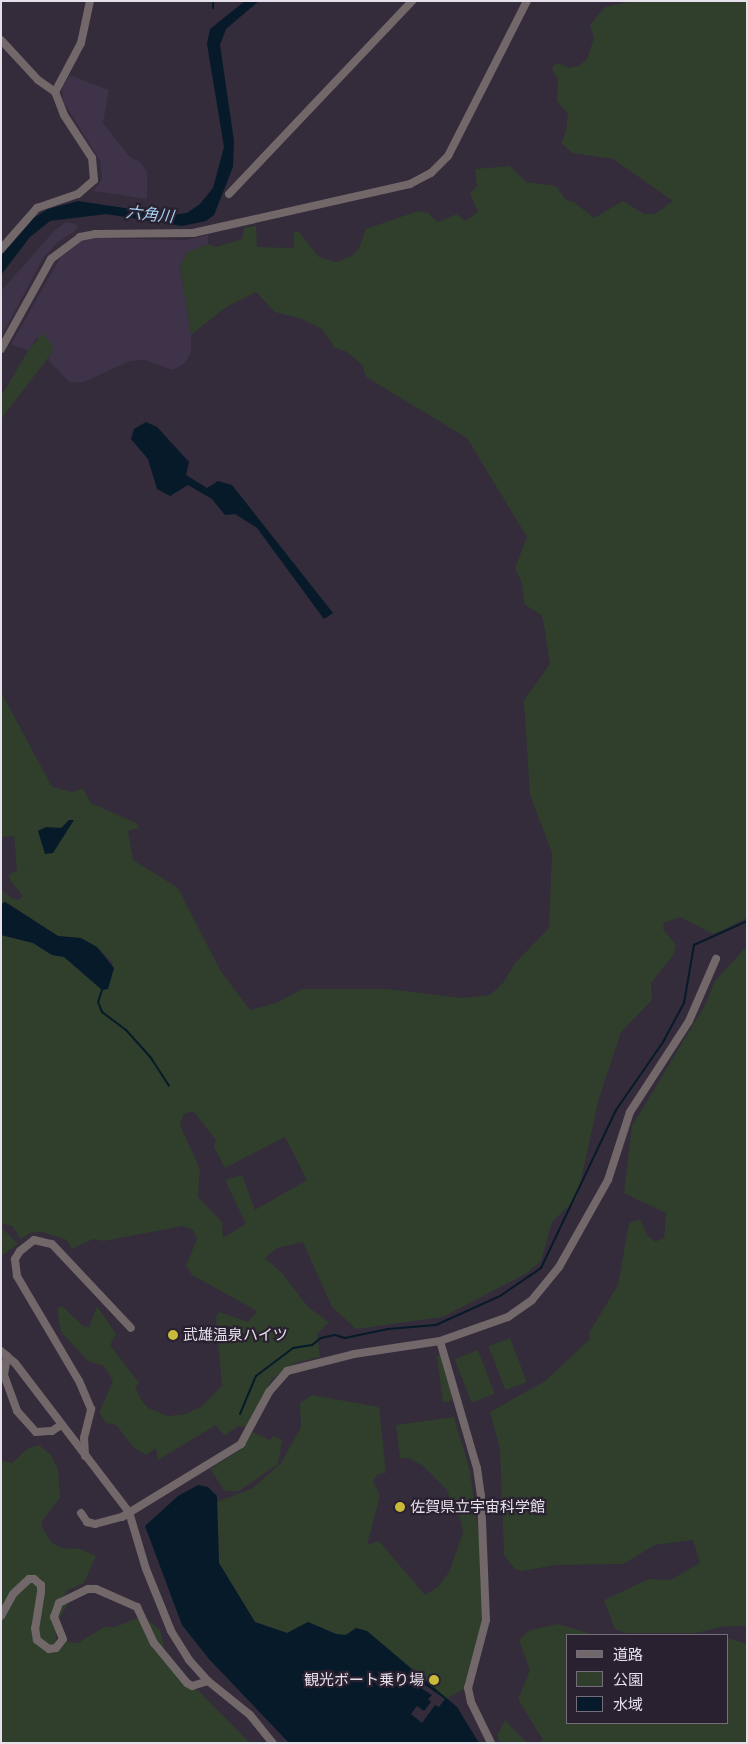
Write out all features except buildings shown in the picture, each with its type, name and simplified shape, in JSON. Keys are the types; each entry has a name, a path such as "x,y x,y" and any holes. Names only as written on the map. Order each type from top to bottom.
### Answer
{"street":[{"path":"55,92 81,43 90,1"},
{"path":"229,194 412,1"},
{"path":"2,348 51,258 80,237 112,233 192,233 410,184 431,172 448,156 528,1"},
{"path":"1,40 38,80 55,92 64,115 92,158 94,180 78,194 37,208 1,249"},
{"path":"81,1513 87,1522 95,1524 129,1512 241,1444 269,1392 287,1371 354,1354 440,1341 508,1316 532,1300 559,1267 608,1180 630,1112 689,1021 716,959"},
{"path":"85,1456 84,1438 91,1409 79,1381 17,1276 15,1259 20,1251 34,1240 52,1244 131,1328"},
{"path":"440,1341 477,1468 481,1496 486,1620 468,1688 471,1702 491,1743"},
{"path":"4,1354 4,1374 17,1411 36,1432 47,1432 61,1425"},
{"path":"4,1354 129,1512 146,1569 171,1631 208,1682 250,1715 273,1743"},
{"path":"1,1616 13,1594 29,1579 34,1579 41,1585 35,1628 37,1640 49,1648 56,1648 63,1639 54,1617 59,1603 88,1589 96,1589 138,1608 154,1643 187,1683 192,1686 208,1682"}],"shaded area":[{"path":"70,75 109,90 103,123 130,157 140,162 147,171 147,199 93,191 102,179 100,161 63,101 62,88"},
{"path":"66,222 78,225 75,231 58,242 43,258 1,337 1,291 55,230"},
{"path":"208,235 208,244 187,252 180,266 191,335 191,352 185,363 173,370 145,360 130,361 84,382 70,383 48,360 52,353 37,338 28,351 11,344 60,258 80,242 94,238 186,240"}],"green space":[{"path":"633,1 747,1 747,918 713,934 680,917 664,923 663,929 676,945 674,954 651,983 652,1000 621,1032 599,1098 577,1198 552,1222 541,1261 527,1273 443,1317 356,1329 332,1307 303,1242 277,1248 265,1258 282,1273 308,1307 329,1322 317,1334 320,1357 295,1363 272,1379 246,1427 238,1426 224,1436 216,1425 158,1460 156,1448 146,1455 134,1448 116,1425 106,1423 99,1413 113,1381 104,1366 88,1361 61,1332 57,1308 62,1306 83,1326 89,1327 97,1306 116,1334 110,1345 139,1383 135,1386 141,1400 148,1408 168,1416 185,1414 201,1407 222,1386 216,1317 219,1312 248,1322 257,1311 192,1275 186,1266 197,1239 193,1230 183,1226 104,1241 93,1239 72,1249 67,1240 42,1232 30,1233 21,1239 12,1226 1,1223 1,935 33,943 52,955 64,957 94,980 113,963 97,947 81,938 58,936 6,902 1,904 1,889 11,898 18,900 23,896 10,880 9,875 17,870 14,836 1,837 1,692 52,787 73,792 83,788 91,803 136,823 139,828 128,831 133,860 178,888 220,970 250,1010 276,1003 302,989 387,989 461,998 490,995 503,983 515,963 549,928 552,853 530,795 524,700 550,664 543,619 540,614 524,604 522,583 515,568 527,537 467,438 366,377 363,366 346,351 335,348 322,329 302,319 275,312 256,292 226,307 191,335 180,266 187,252 208,244 216,247 242,239 244,228 256,226 257,247 294,248 294,232 298,231 319,257 336,262 352,256 359,248 366,229 418,211 428,213 438,222 457,214 465,221 478,212 470,193 477,186 475,169 510,166 526,182 556,186 566,200 574,202 594,218 623,201 644,214 655,214 673,201 613,159 572,153 561,143 566,132 568,114 557,101 558,79 553,71 553,66 558,63 569,68 579,66 587,59 594,38 590,25 605,7","holes":["193,1111 216,1140 214,1147 225,1168 285,1137 307,1180 255,1210 242,1175 225,1180 246,1224 223,1238 222,1222 198,1197 200,1169 180,1125 184,1114"]},
{"path":"43,333 53,347 52,353 1,419 1,396 28,351"},
{"path":"747,946 747,1626 725,1626 696,1633 626,1633 615,1629 604,1600 649,1579 670,1580 700,1563 693,1540 655,1545 623,1564 556,1565 521,1571 514,1568 504,1555 500,1449 490,1412 545,1381 590,1339 589,1333 618,1285 629,1223 640,1219 647,1235 655,1242 664,1238 666,1213 624,1193 632,1126 705,1005 715,981"},
{"path":"1,1227 18,1244 1,1256"},
{"path":"510,1338 527,1382 505,1390 489,1346"},
{"path":"478,1350 495,1394 472,1403 455,1359"},
{"path":"440,1354 453,1398 449,1402 443,1402 437,1356"},
{"path":"312,1395 379,1407 386,1473 378,1474 373,1481 380,1496 367,1545 379,1541 425,1595 438,1587 449,1572 463,1533 460,1518 446,1489 423,1466 409,1458 400,1458 396,1425 454,1417 470,1471 483,1565 484,1620 465,1689 445,1699 367,1631 356,1628 346,1635 336,1634 308,1622 287,1633 255,1622 219,1563 217,1502 253,1488 281,1463 301,1427 300,1403"},
{"path":"253,1432 270,1440 273,1436 282,1440 278,1464 239,1491 225,1491 210,1469 240,1450"},
{"path":"39,1445 51,1455 58,1470 60,1498 42,1521 42,1527 51,1542 62,1548 81,1549 96,1556 84,1583 68,1590 60,1601 68,1604 56,1624 56,1641 78,1643 104,1627 115,1627 143,1616 160,1630 165,1651 192,1684 250,1743 1,1743 1,1461 12,1463 27,1449"},
{"path":"558,1624 591,1634 566,1634 566,1724 728,1724 728,1638 747,1644 747,1743 538,1743 543,1740 518,1699 530,1670 519,1640 530,1630"},
{"path":"505,1720 528,1743 500,1743 497,1736"}],"water":[{"name":"六角川","path":"245,1 259,1 226,29 220,45 234,141 233,167 214,215 206,221 182,226 106,214 50,221 30,237 1,275 1,256 34,218 48,209 78,201 171,215 187,213 200,204 213,188 224,147 207,44 210,29"},
{"path":"146,422 157,427 189,462 186,475 207,488 218,481 232,485 333,613 324,619 257,528 235,514 225,515 212,499 188,485 170,496 157,489 148,459 131,439 134,429"},
{"path":"69,820 74,820 53,853 45,854 38,831 46,827 61,828"},
{"path":"5,902 58,936 81,938 97,947 114,968 108,989 102,990 64,957 52,955 33,943 1,935 1,904"},
{"path":"198,1485 208,1487 217,1496 219,1563 255,1622 287,1633 308,1622 336,1634 346,1635 356,1628 367,1631 457,1707 479,1743 289,1743 209,1659 182,1625 145,1526 178,1496"}],"pier":[{"path":"418,1680 445,1699 439,1707 435,1705 422,1723 411,1714 417,1706 424,1711 431,1702 428,1699 432,1695 415,1684"}],"waterway":[{"path":"213,1 213,8"},
{"path":"240,1414 256,1376 293,1348 312,1345 321,1338 335,1335 345,1338 388,1329 436,1325 500,1296 541,1268 616,1110 663,1042 684,1003 694,945 747,921"},
{"path":"102,990 98,1002 102,1012 126,1030 151,1058 169,1086"}],"place":[{"name":"武雄温泉ハイツ","path":"173,1335"},
{"name":"佐賀県立宇宙科学館","path":"400,1507"},
{"name":"観光ボート乗り場","path":"434,1680"}]}
